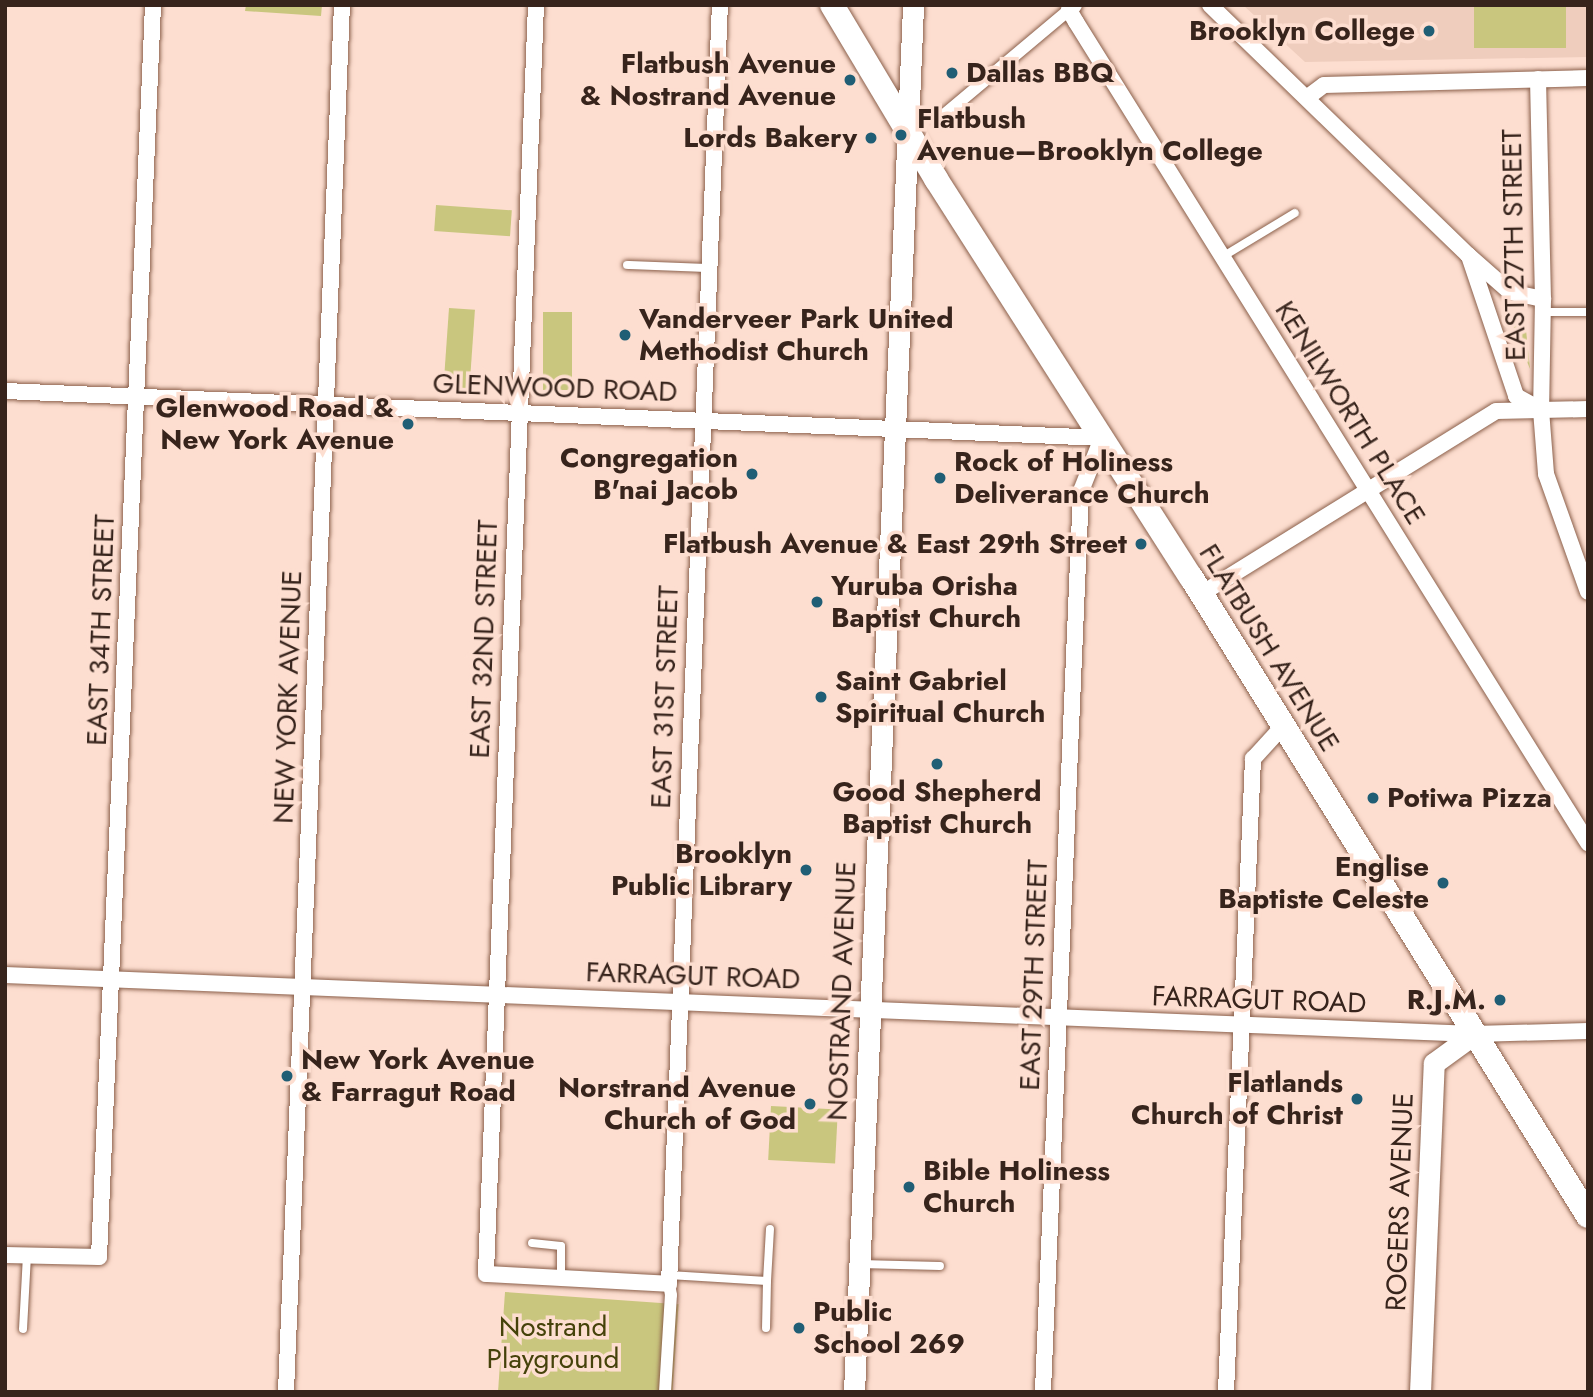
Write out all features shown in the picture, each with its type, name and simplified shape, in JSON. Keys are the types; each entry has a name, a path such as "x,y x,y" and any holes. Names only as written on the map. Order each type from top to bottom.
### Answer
{"main road":[{"name":"FLATBUSH AVENUE","path":"832,5 906,129 1201,594 1588,1216"},
{"name":"NOSTRAND AVENUE","path":"854,1392 892,429 913,5"},
{"name":"ROGERS AVENUE","path":"1420,1392 1434,1063 1475,1034"}],"street":[{"name":"EAST 34TH STREET","path":"27,1255 99,1257 153,5"},
{"name":"NEW YORK AVENUE","path":"286,1392 342,5"},
{"name":"EAST 32ND STREET","path":"536,5 486,1274 561,1278"},
{"name":"EAST 31ST STREET","path":"665,1392 671,1295 669,1279 678,1002 720,5"},
{"path":"1210,5 1308,97 1468,255 1510,292 1543,306"},
{"path":"939,119 1071,7"},
{"name":"KENILWORTH PLACE","path":"1071,7 1222,257 1588,843"},
{"path":"1308,97 1324,85 1588,78"},
{"name":"EAST 27TH STREET","path":"1538,79 1543,306 1541,410 1546,474 1588,592"},
{"path":"1468,255 1516,396 1541,410"},
{"name":"GLENWOOD ROAD","path":"5,391 1102,438"},
{"path":"1201,594 1496,411 1588,409"},
{"name":"EAST 29TH STREET","path":"1043,1392 1081,491 1102,438"},
{"path":"1226,1392 1253,759 1283,726"},
{"name":"FARRAGUT ROAD","path":"5,975 1241,1026 1475,1034 1588,1031"},
{"path":"5,1255 27,1255"},
{"path":"561,1278 669,1279"}],"lane":[{"path":"1222,257 1295,213"},
{"path":"627,265 709,268"},
{"path":"1543,306 1588,312"},
{"path":"766,1328 770,1229"},
{"path":"532,1243 561,1246 561,1278"},
{"path":"23,1329 27,1255"},
{"path":"860,1264 940,1266"},
{"path":"669,1279 768,1281"}],"shaded area":[{"name":"Brooklyn College","path":"1243,5 1588,5 1588,57 1305,62"}],"green space":[{"path":"246,5 322,5 321,16 245,11"},
{"path":"1474,5 1566,5 1566,48 1474,48"},
{"path":"436,205 512,210 510,236 434,231"},
{"path":"449,308 475,310 469,389 443,387"},
{"path":"543,312 572,312 572,390 543,390"},
{"path":"1508,313 1525,320 1530,369"},
{"path":"771,1106 838,1110 835,1163 768,1160"},
{"name":"Nostrand Playground","path":"505,1292 679,1304 672,1392 498,1392"}],"place":[{"name":"Brooklyn College","path":"1429,31"},
{"name":"Dallas BBQ","path":"952,73"},
{"name":"Flatbush Avenue & Nostrand Avenue","path":"850,80"},
{"name":"Flatbush Avenue–Brooklyn College","path":"901,135"},
{"name":"Lords Bakery","path":"871,138"},
{"name":"Vanderveer Park United Methodist Church","path":"625,335"},
{"name":"Glenwood Road & New York Avenue","path":"408,424"},
{"name":"Congregation B'nai Jacob","path":"752,474"},
{"name":"Rock of Holiness Deliverance Church","path":"940,478"},
{"name":"Flatbush Avenue & East 29th Street","path":"1141,544"},
{"name":"Yuruba Orisha Baptist Church","path":"817,602"},
{"name":"Saint Gabriel Spiritual Church","path":"821,697"},
{"name":"Good Shepherd Baptist Church","path":"937,764"},
{"name":"Potiwa Pizza","path":"1373,798"},
{"name":"Brooklyn Public Library","path":"806,870"},
{"name":"Englise Baptiste Celeste","path":"1443,883"},
{"name":"R.J.M.","path":"1500,1000"},
{"name":"New York Avenue & Farragut Road","path":"287,1076"},
{"name":"Flatlands Church of Christ","path":"1357,1099"},
{"name":"Norstrand Avenue Church of God","path":"810,1104"},
{"name":"Bible Holiness Church","path":"909,1187"},
{"name":"Public School 269","path":"799,1328"}]}
